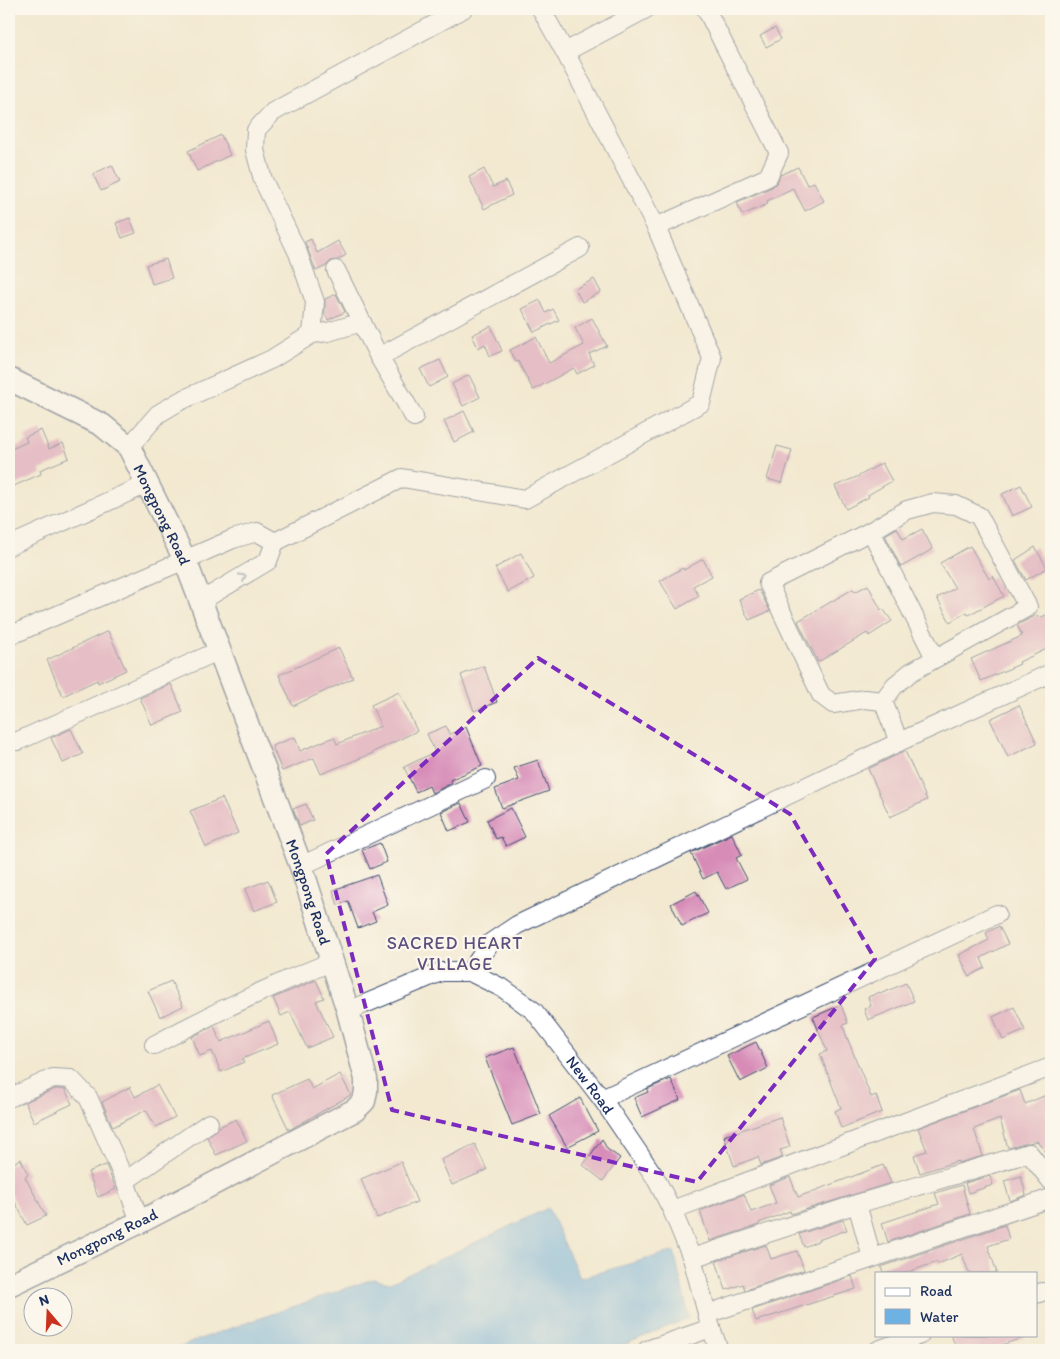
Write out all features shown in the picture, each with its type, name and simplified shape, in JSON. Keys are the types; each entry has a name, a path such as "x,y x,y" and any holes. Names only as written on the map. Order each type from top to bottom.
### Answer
{"main road":[{"name":"Mongpong Road","path":"9,379 102,425 129,447 185,560 301,866 348,1011 366,1079 364,1101 355,1110 140,1222 9,1285"}],"street":[{"path":"312,334 315,302 298,253 263,180 255,150 256,130 273,112 463,9"},
{"path":"201,601 268,561 275,542 402,478 525,498 701,403 712,358 656,227 541,9"},
{"path":"565,52 646,9"},
{"path":"656,227 768,177 779,153 706,9"},
{"path":"379,357 580,248"},
{"path":"336,270 379,357 414,416"},
{"path":"129,447 158,414 180,401 272,359 312,334 328,332 362,322"},
{"path":"9,546 147,484"},
{"path":"932,503 956,505 980,516 1028,607 911,672 895,684 883,701 865,699 833,704 821,695 768,583 871,531 908,510 932,503"},
{"path":"871,531 935,658"},
{"path":"9,636 234,539 257,532 275,542"},
{"path":"18,741 218,651"},
{"path":"470,972 490,943 517,925 899,742 1051,673"},
{"path":"883,701 899,742"},
{"path":"301,866 486,779"},
{"path":"602,1099 997,914"},
{"path":"154,1045 219,1010 287,979 331,962"},
{"name":"New Road","path":"348,1011 441,972 470,972 504,989 534,1011 602,1099 655,1177 672,1210 692,1258 719,1350"},
{"path":"672,1210 1051,1067"},
{"path":"9,1098 53,1078 72,1079 88,1097 125,1181 140,1222"},
{"path":"125,1181 210,1123"},
{"path":"692,1258 857,1204 1029,1153 1051,1181"},
{"path":"647,1350 709,1321 872,1258 1051,1198"},
{"path":"857,1204 872,1258"},
{"path":"878,1350 917,1336"}],"highlighted area":[{"path":"538,658 790,814 875,959 697,1182 392,1110 326,854"}],"water":[{"path":"548,1208 580,1278 674,1251 689,1318 611,1350 174,1350 197,1340 373,1279 390,1283"}],"building":[{"path":"775,28 781,39 766,47 760,36"},
{"path":"221,135 230,155 197,171 188,151"},
{"path":"112,165 120,182 101,191 93,174"},
{"path":"798,167 807,185 814,182 824,201 805,211 793,188 767,201 768,204 742,215 737,202 772,187 780,175"},
{"path":"484,169 493,187 506,181 512,195 484,209 469,177"},
{"path":"130,218 136,233 122,238 116,223"},
{"path":"311,239 317,253 338,241 346,255 338,260 331,261 316,271 305,242"},
{"path":"166,259 172,278 152,284 146,265"},
{"path":"594,279 601,292 582,302 575,289"},
{"path":"336,294 345,312 328,320 325,314 325,299"},
{"path":"540,300 546,313 553,309 559,320 534,332 522,309"},
{"path":"592,318 607,346 589,354 594,365 577,374 574,368 533,390 510,350 536,337 549,363 584,345 575,328"},
{"path":"491,326 502,351 490,356 485,344 478,348 472,335"},
{"path":"440,360 448,377 429,387 420,369"},
{"path":"469,375 480,397 463,406 452,384"},
{"path":"464,411 474,432 454,442 444,421"},
{"path":"41,430 49,449 63,443 69,458 40,470 41,474 9,488 9,450 27,442 25,437"},
{"path":"777,446 792,450 782,483 767,479"},
{"path":"882,463 892,481 868,495 869,497 846,509 835,486 859,476"},
{"path":"1021,485 1032,507 1012,516 1002,494"},
{"path":"897,528 903,539 922,529 933,549 901,567 885,535"},
{"path":"970,546 989,579 993,576 1004,596 968,615 967,612 950,622 937,598 955,588 940,563"},
{"path":"1035,547 1047,568 1026,580 1015,560"},
{"path":"521,553 534,578 508,592 495,568"},
{"path":"703,559 712,576 693,586 699,596 677,609 660,581"},
{"path":"868,585 881,610 883,609 892,621 869,636 867,633 818,662 798,621 853,589 855,592"},
{"path":"759,590 770,611 749,620 739,599"},
{"path":"1051,613 1051,647 1019,662 1020,664 981,681 971,659 1022,636 1017,625 1037,615 1039,618"},
{"path":"108,631 126,670 98,683 97,680 63,696 47,660"},
{"path":"339,648 353,678 293,706 279,675"},
{"path":"484,666 497,702 474,711 461,675"},
{"path":"171,684 183,712 152,725 140,698"},
{"path":"399,692 417,731 373,753 321,774 314,758 282,771 272,746 295,737 300,751 334,737 337,744 381,726 371,705"},
{"path":"1019,705 1037,743 1008,757 990,719"},
{"path":"446,726 450,734 466,727 482,766 450,780 452,783 432,793 429,786 416,792 404,767 435,752 427,734"},
{"path":"71,729 83,754 63,763 51,738"},
{"path":"905,751 927,800 890,817 868,769"},
{"path":"538,760 549,791 502,808 495,789 519,780 514,768"},
{"path":"222,798 238,833 206,847 190,811"},
{"path":"461,803 470,822 449,831 441,812"},
{"path":"306,804 313,820 300,826 293,809"},
{"path":"511,808 525,837 506,846 501,837 496,839 487,820"},
{"path":"732,834 742,855 736,858 747,879 726,889 717,872 703,879 691,853"},
{"path":"380,843 387,862 370,869 362,850"},
{"path":"377,875 388,905 372,912 376,921 358,928 348,901 338,905 333,890"},
{"path":"268,880 277,902 254,911 245,889"},
{"path":"696,891 708,913 682,926 671,904"},
{"path":"999,926 1008,944 981,958 985,968 969,976 959,955 989,940 986,933"},
{"path":"316,980 324,998 316,1001 333,1037 307,1048 290,1012 281,1016 273,998"},
{"path":"171,981 183,1006 160,1017 148,991"},
{"path":"906,983 914,1001 868,1020 864,1009 871,1006 868,997"},
{"path":"841,1005 848,1023 843,1025 846,1035 871,1097 876,1095 882,1112 841,1128 835,1111 841,1108 820,1054 827,1051 813,1017"},
{"path":"1014,1007 1025,1030 1003,1040 993,1017"},
{"path":"269,1021 278,1044 242,1059 244,1062 221,1072 212,1051 200,1056 192,1037 214,1026 221,1042"},
{"path":"756,1042 768,1068 740,1082 727,1056"},
{"path":"514,1047 541,1114 512,1125 485,1058"},
{"path":"340,1074 351,1095 289,1130 272,1095 307,1079 312,1089"},
{"path":"671,1079 680,1100 642,1117 634,1098 648,1092 647,1089"},
{"path":"157,1085 175,1117 156,1127 146,1110 113,1127 102,1102 130,1087 135,1097"},
{"path":"55,1089 65,1089 72,1104 34,1122 25,1102"},
{"path":"1020,1090 1025,1104 1051,1093 1051,1159 1037,1141 1008,1148 1000,1119 974,1129 983,1156 958,1163 958,1161 920,1173 914,1155 927,1151 918,1128"},
{"path":"580,1098 598,1131 567,1147 549,1116"},
{"path":"780,1117 790,1147 780,1150 783,1157 761,1165 758,1157 734,1166 724,1136"},
{"path":"236,1119 247,1141 216,1155 207,1137 219,1127"},
{"path":"602,1139 607,1149 620,1158 603,1181 583,1165"},
{"path":"475,1144 487,1170 452,1185 441,1160"},
{"path":"21,1159 28,1175 25,1177 46,1216 27,1225 9,1190 9,1165"},
{"path":"401,1162 417,1202 377,1218 361,1179"},
{"path":"106,1165 116,1189 98,1197 88,1172"},
{"path":"883,1165 891,1183 791,1214 790,1211 759,1223 759,1225 710,1241 700,1211 744,1194 751,1212 776,1203 769,1185 790,1177 798,1197"},
{"path":"990,1176 993,1185 968,1193 965,1183"},
{"path":"1021,1176 1026,1195 1010,1201 1004,1181"},
{"path":"962,1185 970,1214 888,1242 882,1223 939,1204 935,1193"},
{"path":"843,1220 847,1230 804,1247 799,1234"},
{"path":"1005,1225 1009,1239 988,1246 997,1272 969,1272 962,1254 938,1264 937,1262 908,1272 883,1272 881,1267"},
{"path":"766,1245 771,1259 797,1251 804,1270 745,1290 743,1284 726,1290 716,1261"},
{"path":"852,1276 856,1289 756,1321 752,1310"},
{"path":"951,1336 1025,1336 996,1347 997,1350 957,1350"}],"district":[{"name":"SACRED HEART VILLAGE","path":"455,953"}]}
